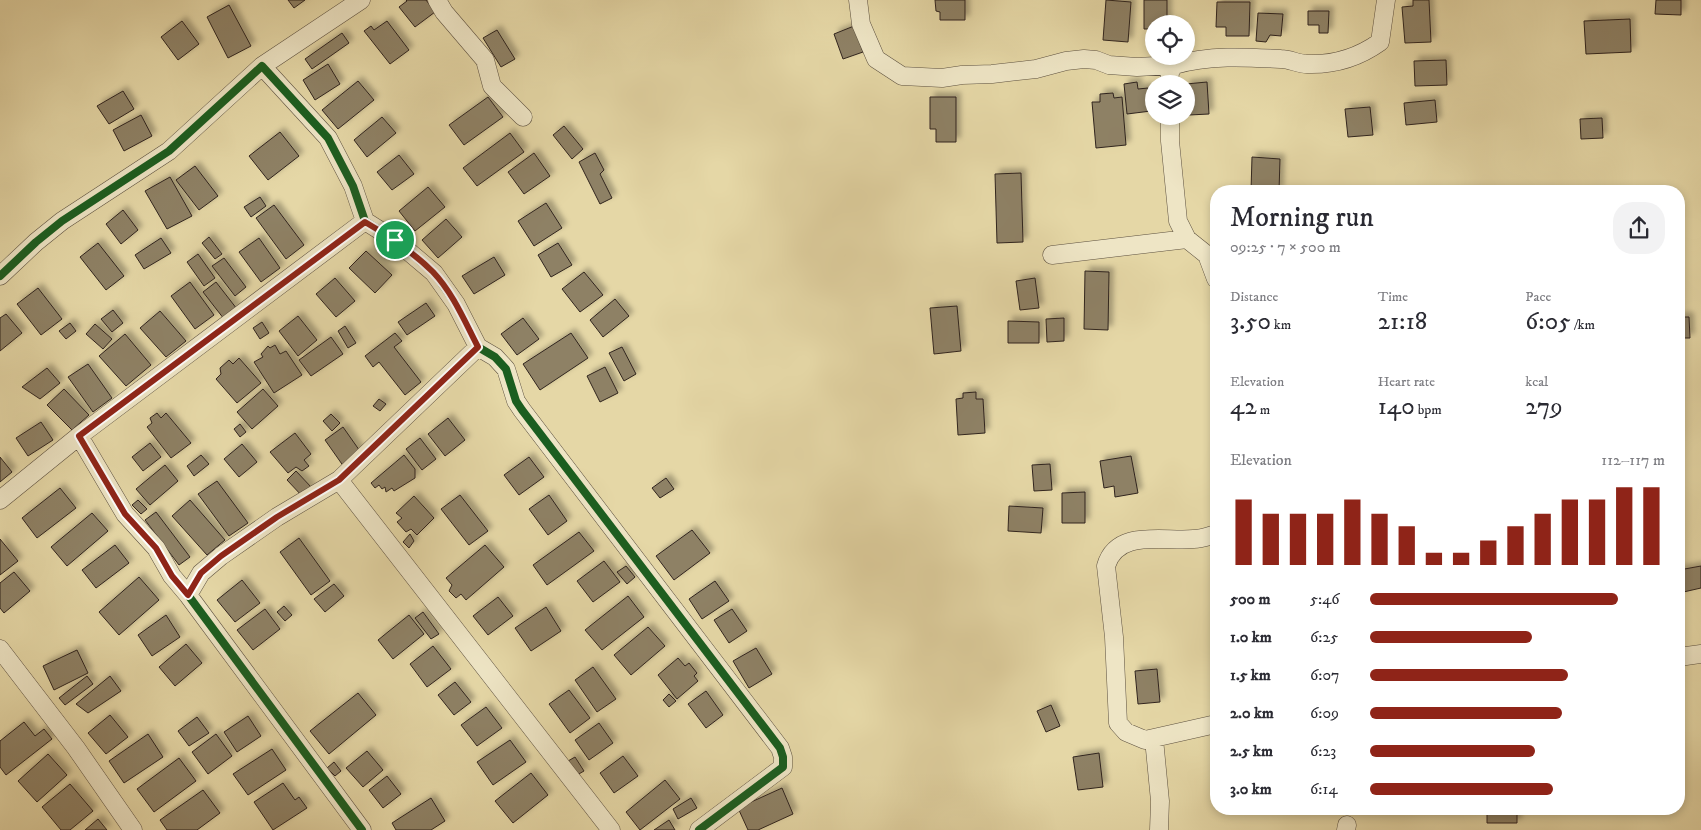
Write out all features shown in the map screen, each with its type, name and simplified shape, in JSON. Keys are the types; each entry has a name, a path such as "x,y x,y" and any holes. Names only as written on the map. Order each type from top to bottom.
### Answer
{"street":[{"path":"0,276 36,242 62,221 169,151 262,66 361,0"},
{"path":"437,0 444,12 485,60 492,86 523,117"},
{"path":"858,0 861,24 876,59 902,76 942,78 992,74 1036,69 1066,61 1084,59 1118,66 1174,65"},
{"path":"1195,61 1231,56 1284,59 1306,64 1334,62 1365,52 1380,42 1386,0"},
{"path":"1170,75 1174,65"},
{"path":"262,66 328,138 353,186 365,222 395,240 434,273 456,304 478,347 496,358 506,369 516,401 522,410 780,748 783,757 783,767 698,830"},
{"path":"1170,125 1178,221 1187,239 1207,254 1210,262"},
{"path":"0,500 79,436 365,222"},
{"path":"1052,255 1187,239"},
{"path":"188,595 201,573 221,556 277,517 339,480 478,347"},
{"path":"79,436 125,514 156,548 172,576 362,830"},
{"path":"339,480 611,830"},
{"path":"1210,536 1196,540 1136,540 1119,546 1108,556 1106,566 1114,637 1118,723 1126,732 1145,740 1210,725"},
{"path":"0,649 76,748 133,830"},
{"path":"1685,656 1701,654"},
{"path":"1154,739 1160,801 1159,830"}],"building":[{"path":"288,0 305,0 294,8"},
{"path":"406,0 426,0 435,12 415,27 399,7"},
{"path":"935,0 965,0 965,20 940,20 940,12 936,11"},
{"path":"1106,0 1131,2 1128,42 1103,40"},
{"path":"1144,0 1167,0 1167,15 1145,15 1144,29"},
{"path":"1413,0 1429,0 1431,42 1405,43 1402,7 1413,6"},
{"path":"1656,0 1681,0 1681,15 1655,14"},
{"path":"1217,2 1250,2 1249,36 1226,36 1226,27 1216,27"},
{"path":"229,5 251,46 228,58 207,17"},
{"path":"1308,11 1329,11 1328,33 1319,33 1319,25 1308,25"},
{"path":"1258,13 1283,14 1281,36 1270,35 1266,42 1256,41"},
{"path":"1630,19 1631,52 1586,54 1584,21"},
{"path":"182,21 199,44 178,60 161,37"},
{"path":"387,21 409,50 390,64 364,31 371,26 374,30"},
{"path":"854,26 863,52 843,59 834,34"},
{"path":"497,30 515,59 501,67 483,38"},
{"path":"342,33 349,43 312,69 305,59"},
{"path":"1446,60 1447,85 1415,86 1414,61"},
{"path":"328,64 340,84 315,100 303,80"},
{"path":"358,81 374,100 338,129 322,110"},
{"path":"1137,82 1138,89 1145,88 1145,112 1127,114 1124,84"},
{"path":"1207,82 1209,114 1195,115 1195,83"},
{"path":"123,91 134,109 109,124 97,106"},
{"path":"1113,93 1114,98 1122,97 1126,145 1096,148 1092,102 1100,102 1100,94"},
{"path":"488,97 503,117 464,145 449,125"},
{"path":"930,97 956,97 956,142 936,142 936,129 930,129"},
{"path":"1435,100 1437,122 1406,125 1404,103"},
{"path":"1370,107 1373,135 1348,137 1345,109"},
{"path":"141,115 152,136 124,151 113,130"},
{"path":"382,117 396,133 367,157 354,140"},
{"path":"1602,118 1603,138 1581,139 1580,119"},
{"path":"564,126 583,149 572,159 553,135"},
{"path":"280,132 299,156 268,180 249,156"},
{"path":"510,133 524,152 477,186 463,168"},
{"path":"534,153 550,176 524,194 508,172"},
{"path":"595,153 604,170 600,174 612,198 600,204 579,162"},
{"path":"399,155 414,174 392,190 377,172"},
{"path":"1252,157 1280,159 1279,185 1251,185"},
{"path":"195,166 218,196 199,210 176,180"},
{"path":"1021,173 1023,242 997,243 995,174"},
{"path":"170,177 192,216 167,229 145,191"},
{"path":"428,187 445,207 415,231 399,211"},
{"path":"260,197 266,206 251,217 244,207"},
{"path":"546,203 562,228 534,246 518,221"},
{"path":"274,205 304,245 286,259 256,218"},
{"path":"123,210 138,230 121,244 106,224"},
{"path":"446,219 462,237 438,258 422,240"},
{"path":"209,237 222,254 215,259 202,243"},
{"path":"161,238 171,253 144,269 135,255"},
{"path":"259,238 280,268 261,282 239,252"},
{"path":"98,243 124,276 106,290 80,257"},
{"path":"558,243 572,265 551,277 538,255"},
{"path":"366,251 392,275 375,293 349,268"},
{"path":"198,254 215,278 204,286 187,262"},
{"path":"494,257 505,275 474,294 462,276"},
{"path":"224,258 246,287 235,296 212,266"},
{"path":"1085,271 1109,272 1108,330 1084,329"},
{"path":"584,272 603,295 580,312 562,289"},
{"path":"335,278 355,301 336,317 316,294"},
{"path":"1035,278 1039,308 1020,310 1016,281"},
{"path":"190,282 214,315 195,329 171,296"},
{"path":"216,282 237,309 224,319 203,292"},
{"path":"38,288 62,319 41,335 17,304"},
{"path":"615,299 629,316 603,337 590,320"},
{"path":"426,303 435,316 407,335 398,322"},
{"path":"957,306 961,351 934,354 930,308"},
{"path":"113,310 123,323 112,332 101,319"},
{"path":"160,311 186,341 166,357 140,328"},
{"path":"6,314 22,333 0,351 0,318"},
{"path":"298,316 317,340 298,356 279,331"},
{"path":"1685,317 1689,317 1690,338 1685,338"},
{"path":"523,318 539,339 517,355 501,334"},
{"path":"1064,318 1064,341 1047,342 1046,319"},
{"path":"1008,321 1039,322 1039,343 1008,343"},
{"path":"262,322 269,333 260,339 253,328"},
{"path":"70,323 76,331 66,339 59,331"},
{"path":"95,324 112,339 103,349 86,334"},
{"path":"345,326 356,343 348,348 338,331"},
{"path":"395,333 402,341 394,347 421,382 405,395 379,362 373,367 365,356"},
{"path":"571,333 588,358 540,390 523,364"},
{"path":"125,334 151,365 126,386 99,356"},
{"path":"331,337 343,354 311,376 299,360"},
{"path":"275,345 280,354 286,351 302,375 274,393 254,362 263,357 261,354 268,346 270,348"},
{"path":"622,347 636,374 624,381 609,353"},
{"path":"239,358 261,383 237,403 216,379 221,374 220,368 229,360 233,364"},
{"path":"88,364 112,398 93,412 68,377"},
{"path":"605,367 618,393 600,402 587,376"},
{"path":"47,368 60,383 40,399 22,387"},
{"path":"64,389 89,415 72,430 47,405"},
{"path":"263,389 278,406 252,429 237,412"},
{"path":"976,392 976,399 983,399 985,433 958,435 956,399 963,398 963,393"},
{"path":"379,399 386,404 380,411 373,406"},
{"path":"157,413 161,418 166,413 191,443 171,458 147,427 152,423 150,418"},
{"path":"331,414 340,423 332,431 323,421"},
{"path":"448,418 465,440 445,456 428,434"},
{"path":"41,422 53,440 28,456 16,438"},
{"path":"240,424 246,432 240,437 234,429"},
{"path":"343,427 362,454 344,467 325,440"},
{"path":"295,433 311,454 304,460 309,466 302,471 296,467 288,473 270,452"},
{"path":"420,438 436,459 422,470 406,449"},
{"path":"150,443 161,457 143,471 132,457"},
{"path":"242,444 257,462 239,477 224,459"},
{"path":"201,455 209,464 194,476 187,466"},
{"path":"404,455 415,469 415,478 394,491 392,488 386,492 385,487 382,489 379,485 375,488 371,483"},
{"path":"1131,456 1138,493 1115,497 1114,486 1104,488 1100,461"},
{"path":"0,457 12,472 0,482"},
{"path":"529,457 544,477 519,495 504,475"},
{"path":"1050,464 1052,490 1034,491 1032,465"},
{"path":"165,465 178,481 150,505 136,489"},
{"path":"296,471 312,488 303,497 287,480"},
{"path":"666,478 674,489 660,498 652,488"},
{"path":"217,481 248,523 229,536 198,494"},
{"path":"60,488 76,508 37,538 22,518"},
{"path":"1085,492 1085,523 1062,523 1062,493"},
{"path":"460,495 488,531 469,545 441,509"},
{"path":"549,495 567,521 548,535 529,509"},
{"path":"414,496 434,518 417,535 411,529 406,532 397,522 402,518 396,513"},
{"path":"138,500 147,509 141,514 132,505"},
{"path":"190,500 225,540 207,555 172,516"},
{"path":"1009,506 1043,508 1041,533 1008,531"},
{"path":"156,512 190,557 179,565 145,520"},
{"path":"92,513 108,531 67,566 51,547"},
{"path":"692,530 710,553 674,580 656,556"},
{"path":"579,532 594,551 547,585 533,565"},
{"path":"410,534 414,541 409,548 403,542"},
{"path":"299,538 330,581 311,595 280,552"},
{"path":"0,539 18,561 0,575"},
{"path":"115,545 129,563 96,588 82,570"},
{"path":"485,545 504,567 466,600 461,594 456,598 449,591 452,585 446,578"},
{"path":"604,561 620,582 593,602 577,581"},
{"path":"626,566 635,577 627,584 617,572"},
{"path":"1701,566 1701,588 1685,592 1685,569"},
{"path":"14,572 30,591 4,613 0,608 0,583"},
{"path":"139,577 159,600 119,635 99,612"},
{"path":"242,580 260,603 235,622 217,600"},
{"path":"715,581 729,601 702,619 689,599"},
{"path":"334,584 344,596 325,612 314,599"},
{"path":"628,596 644,617 602,650 585,630"},
{"path":"498,597 513,616 488,635 473,616"},
{"path":"284,606 292,615 285,621 277,612"},
{"path":"546,607 561,631 531,651 515,628"},
{"path":"265,609 280,629 253,650 237,630"},
{"path":"732,609 747,631 729,643 714,620"},
{"path":"423,612 439,634 431,639 415,618"},
{"path":"166,615 180,637 152,656 138,635"},
{"path":"409,615 424,634 393,659 378,640"},
{"path":"648,627 665,646 631,675 614,655"},
{"path":"186,644 202,663 175,686 159,667"},
{"path":"433,646 451,669 427,687 410,664"},
{"path":"756,648 772,674 749,688 733,661"},
{"path":"77,650 88,673 54,690 43,666"},
{"path":"678,658 685,666 689,663 697,673 694,676 698,681 677,699 658,675"},
{"path":"593,667 616,699 597,712 575,680"},
{"path":"1157,669 1160,702 1138,704 1135,671"},
{"path":"87,676 93,684 65,705 59,698"},
{"path":"110,676 121,691 88,713 76,704"},
{"path":"455,682 471,702 454,715 438,695"},
{"path":"569,690 590,718 570,733 549,704"},
{"path":"706,691 723,715 706,728 688,704"},
{"path":"358,693 376,715 329,754 310,731"},
{"path":"669,694 676,701 669,707 663,700"},
{"path":"1051,705 1060,726 1046,732 1037,711"},
{"path":"486,707 502,728 477,746 461,725"},
{"path":"110,715 128,737 106,754 88,733"},
{"path":"248,716 261,736 237,752 224,732"},
{"path":"197,717 209,733 189,746 178,731"},
{"path":"24,722 35,736 44,729 52,739 6,775 0,767 0,741"},
{"path":"599,723 613,743 589,760 575,740"},
{"path":"148,734 163,757 124,783 109,761"},
{"path":"216,734 232,756 208,774 192,752"},
{"path":"510,740 526,762 493,785 477,762"},
{"path":"272,749 286,770 248,795 233,774"},
{"path":"367,751 383,770 363,787 346,768"},
{"path":"1099,753 1103,787 1078,790 1073,757"},
{"path":"48,754 67,775 37,802 18,781"},
{"path":"623,756 638,776 614,793 600,773"},
{"path":"575,757 584,771 577,775 568,761"},
{"path":"179,758 196,781 154,812 137,789"},
{"path":"334,762 341,771 335,776 327,768"},
{"path":"531,773 548,795 513,823 495,801"},
{"path":"387,776 401,794 383,808 369,790"},
{"path":"665,780 680,799 640,830 626,812"},
{"path":"283,783 295,800 299,797 307,808 273,830 254,802"},
{"path":"70,784 93,811 70,830 61,830 42,807"},
{"path":"782,788 793,814 758,830 748,830 738,808"},
{"path":"203,790 220,813 197,830 167,830 160,820"},
{"path":"431,798 445,821 431,830 396,830 392,823"},
{"path":"691,798 697,808 678,819 673,809"},
{"path":"1487,815 1517,815 1517,823 1487,823"},
{"path":"98,819 107,830 85,830"},
{"path":"669,820 675,830 654,830"}],"cycle path":[{"path":"0,276 36,242 62,221 169,151 262,66 328,138 353,186 365,221 395,240 434,273 456,304 478,347 495,357 506,369 516,401 522,410 780,748 783,757 783,767 699,830"},
{"path":"79,436 125,514 156,548 172,576 362,830"}],"route":[{"path":"365,222 395,240 434,273 456,304 478,347 458,369 339,480 277,517 221,556 201,573 188,595 172,576 156,548 125,514 79,436 365,222"}]}
